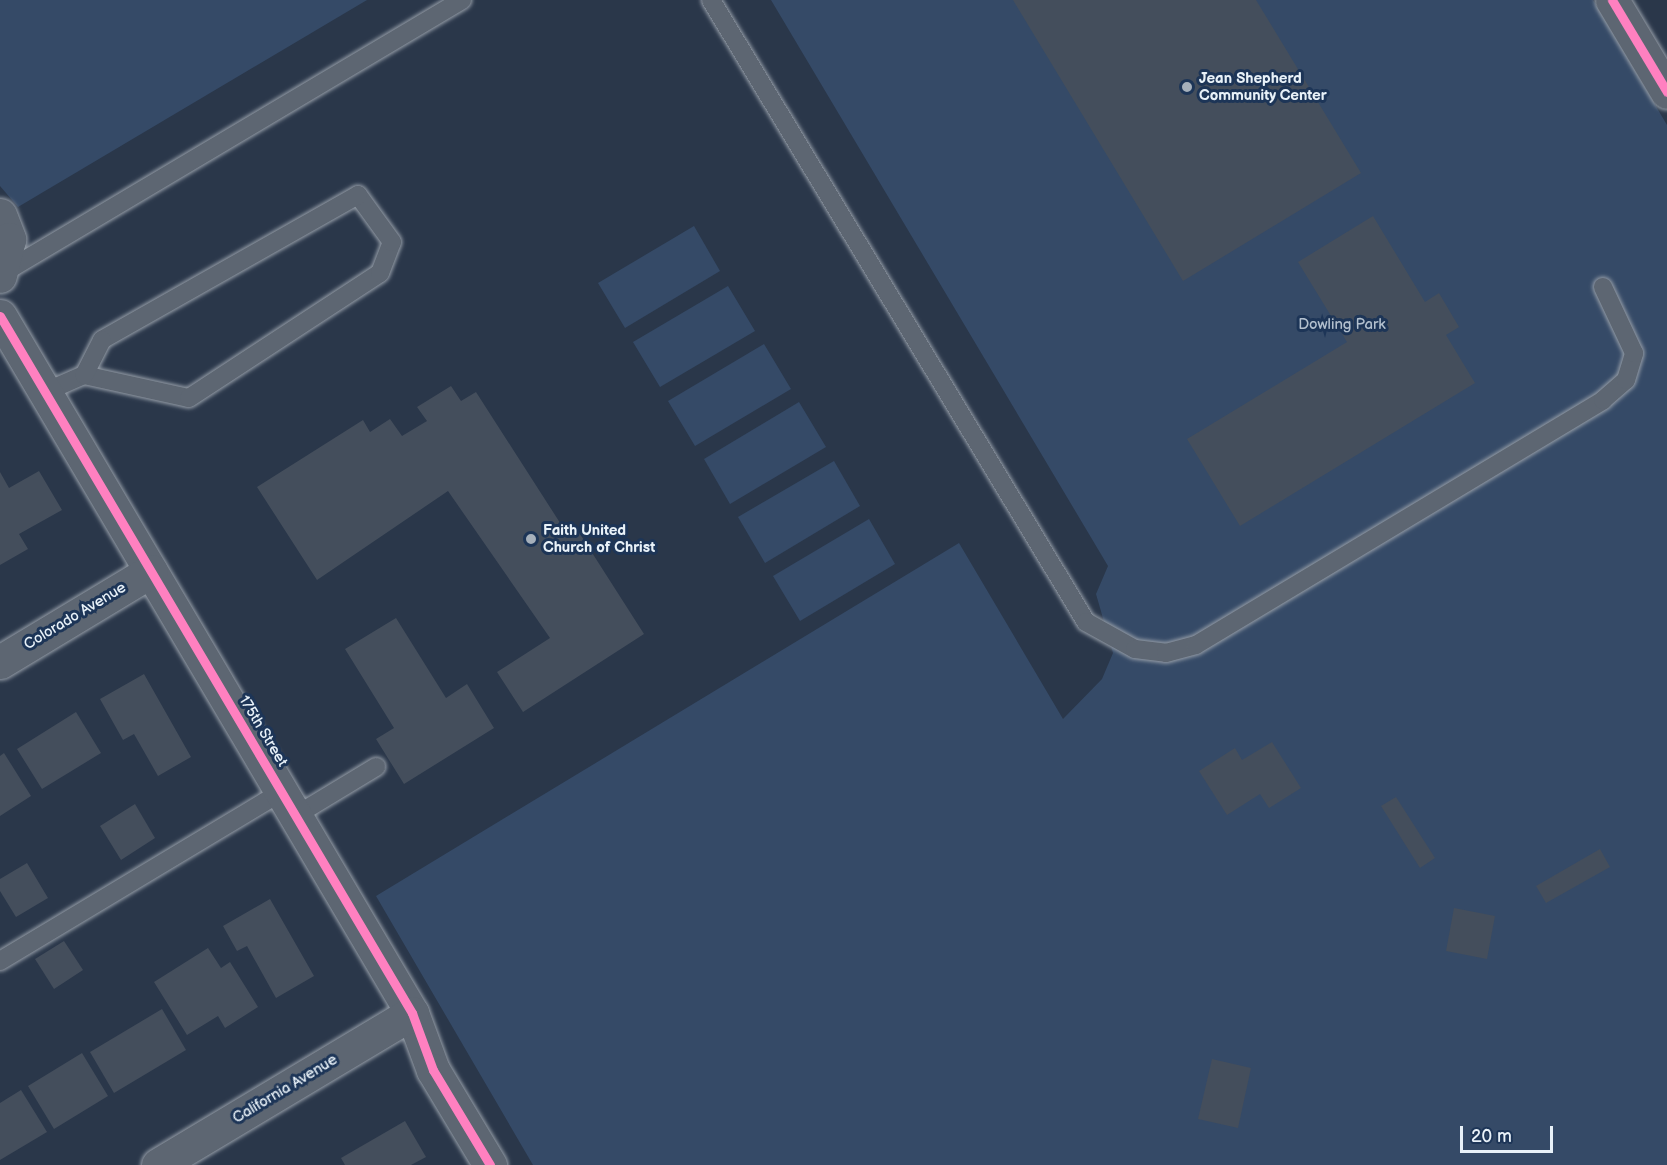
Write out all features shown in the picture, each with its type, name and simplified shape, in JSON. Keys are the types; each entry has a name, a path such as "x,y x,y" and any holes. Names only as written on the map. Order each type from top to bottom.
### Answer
{"street":[{"path":"1612,0 1667,92"},
{"path":"0,215 9,239 1,274"},
{"name":"175th Street","path":"0,316 412,1013 433,1070 490,1165"},
{"name":"Colorado Avenue","path":"0,662 151,571"},
{"name":"California Avenue","path":"158,1165 412,1013"}],"lane":[{"path":"1,274 462,0"},
{"path":"711,0 1086,622 1135,650 1166,653 1196,645 1604,400 1626,380 1634,353 1603,286"},
{"path":"45,392 84,375 189,398 380,273 392,242 358,195 102,340 84,375"},
{"path":"0,961 288,804 376,767"}],"green space":[{"path":"0,0 367,0 18,207 0,186"},
{"name":"Dowling Park","path":"771,0 1593,0 1667,125 1667,1165 533,1165 376,896 959,543 1063,719 1102,679 1113,653 1096,594 1108,566"},
{"path":"694,226 720,271 625,328 598,283"},
{"path":"728,286 755,331 660,387 633,342"},
{"path":"764,344 791,389 695,446 668,401"},
{"path":"799,402 826,447 730,504 704,459"},
{"path":"834,461 860,506 765,563 738,517"},
{"path":"869,519 895,564 800,621 773,576"}],"building":[{"name":"Jean Shepherd Community Center","path":"1013,0 1256,0 1361,173 1183,281"},
{"path":"1373,216 1425,302 1439,293 1459,327 1446,335 1475,383 1240,526 1187,439 1347,342 1298,262"},
{"name":"Faith United Church of Christ","path":"451,386 461,401 476,392 564,529 573,523 644,634 523,712 497,672 550,638 448,491 317,580 257,487 363,420 370,432 390,419 402,436 427,421 417,407"},
{"path":"39,471 62,510 19,534 28,549 0,565 0,472 9,488"},
{"path":"396,618 446,698 467,684 494,728 404,784 376,739 394,728 345,649"},
{"path":"144,674 191,757 158,776 134,734 123,740 100,699"},
{"path":"76,712 101,753 42,789 17,749"},
{"path":"1272,742 1301,788 1269,808 1260,794 1227,815 1199,771 1235,748 1242,760"},
{"path":"4,753 31,796 0,816 0,756"},
{"path":"1396,797 1435,858 1420,868 1381,806"},
{"path":"135,804 155,838 121,860 100,826"},
{"path":"1600,849 1610,867 1546,903 1536,886"},
{"path":"27,863 48,898 16,917 0,891 0,879"},
{"path":"270,899 314,976 276,998 247,946 237,951 223,926"},
{"path":"1454,908 1495,916 1487,959 1446,951"},
{"path":"64,941 83,970 54,989 35,959"},
{"path":"208,948 221,968 230,962 258,1007 225,1028 218,1016 187,1035 154,982"},
{"path":"162,1009 186,1050 114,1093 90,1052"},
{"path":"82,1053 108,1096 54,1129 28,1086"},
{"path":"1212,1059 1251,1068 1238,1128 1198,1119"},
{"path":"21,1090 47,1132 0,1160 0,1103"},
{"path":"405,1121 426,1157 411,1165 345,1165 341,1158"}],"cycle path":[{"path":"1612,0 1667,92"},
{"path":"0,316 412,1013 433,1070 490,1165"}],"place":[{"name":"Jean Shepherd Community Center","path":"1187,87"},
{"name":"Faith United Church of Christ","path":"531,539"}]}
